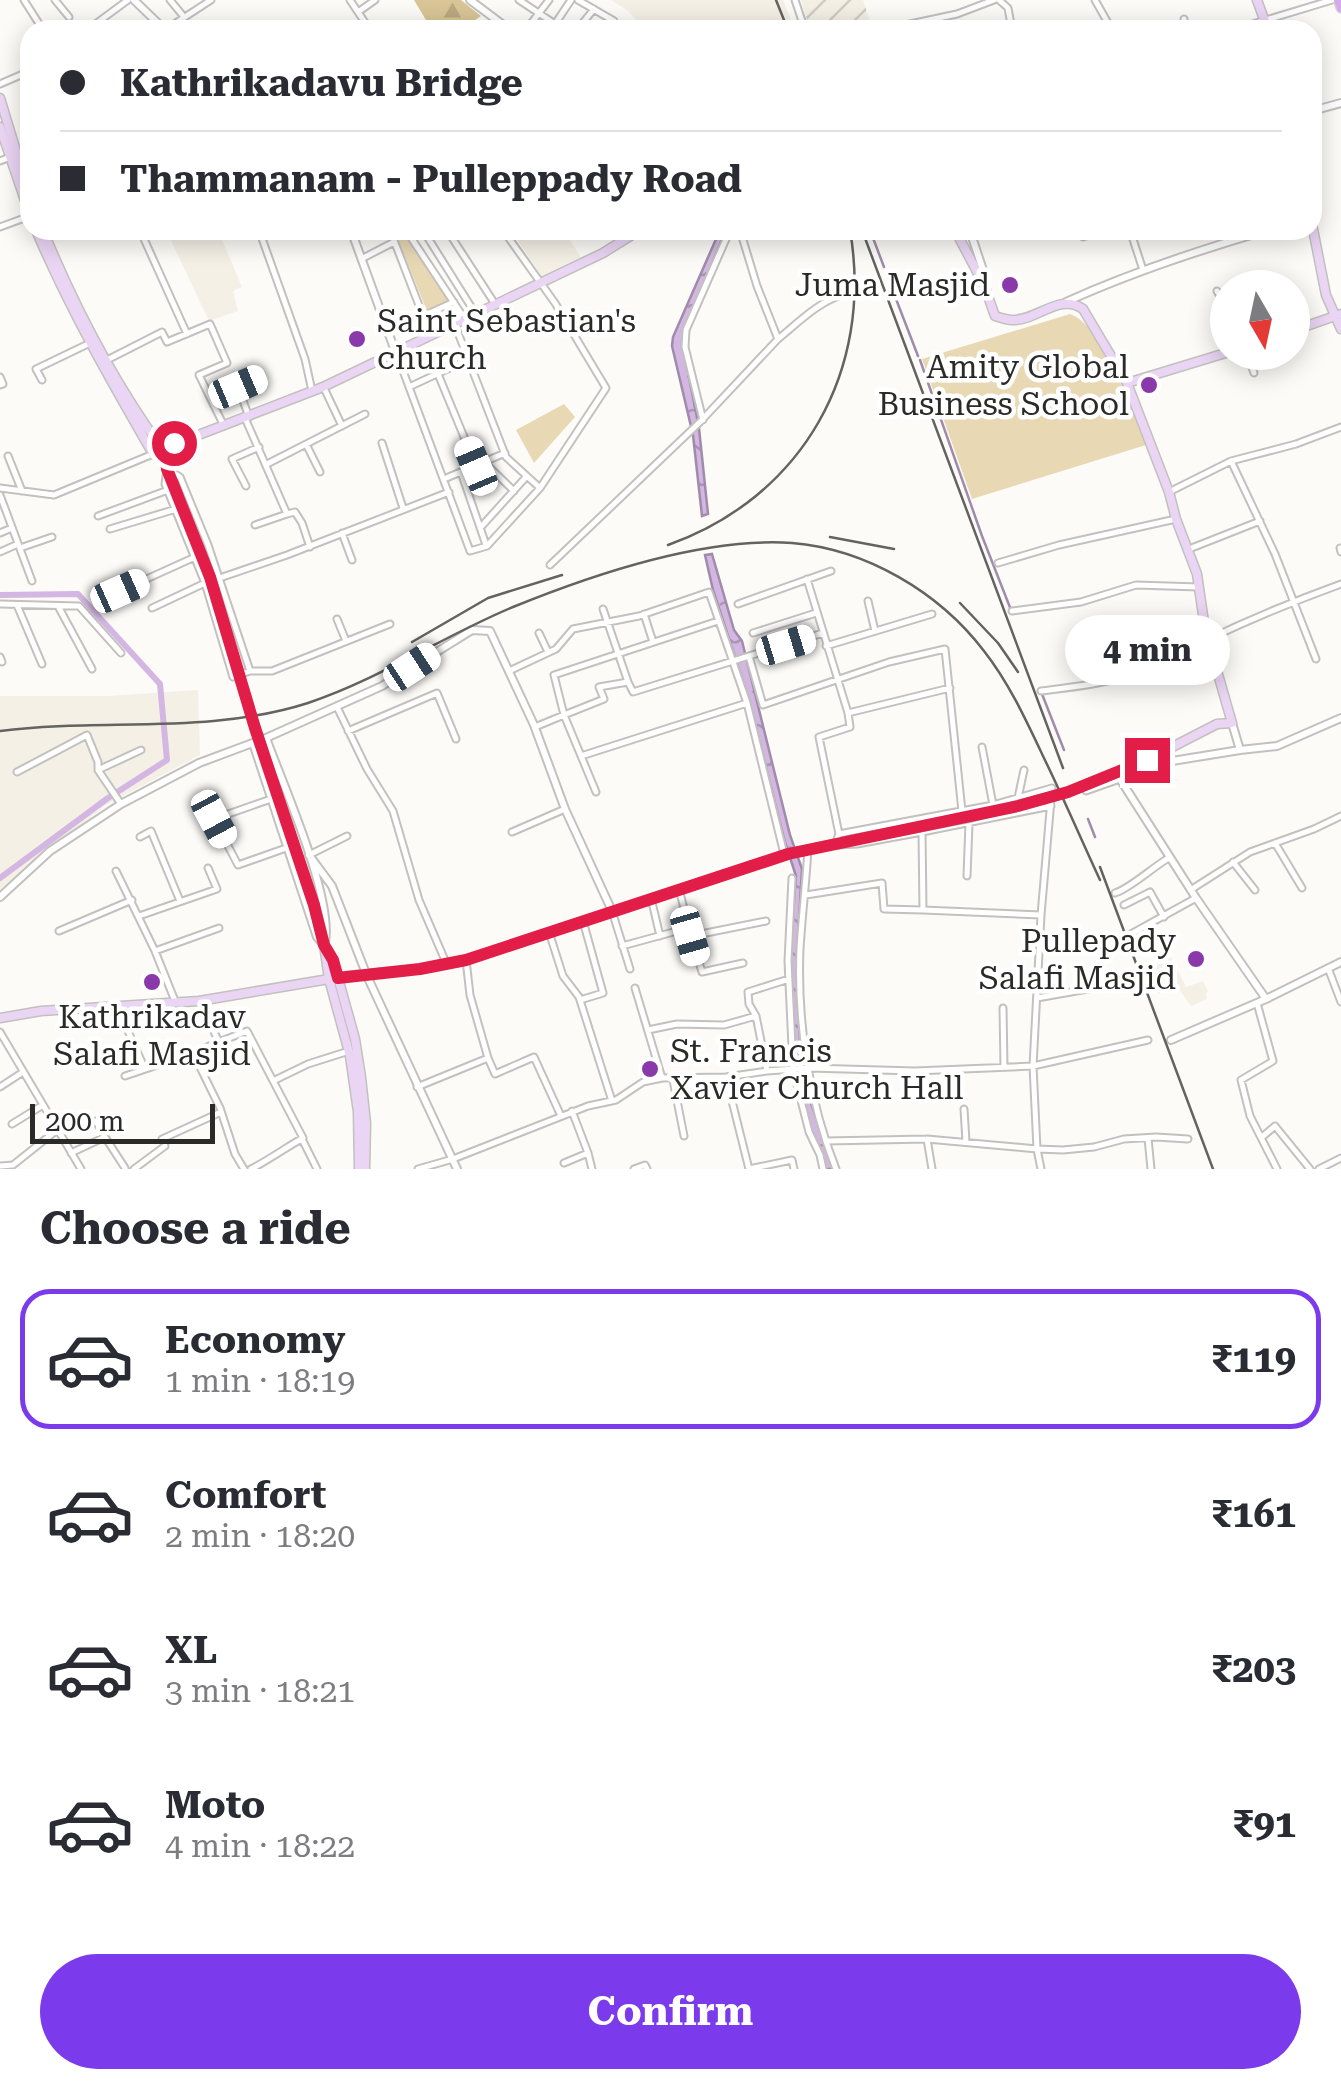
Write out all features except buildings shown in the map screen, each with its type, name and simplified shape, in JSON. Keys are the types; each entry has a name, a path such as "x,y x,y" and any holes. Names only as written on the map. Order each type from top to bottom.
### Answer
{"main road":[{"path":"1335,0 1341,8"},
{"path":"0,98 20,163"},
{"path":"0,127 20,186"},
{"path":"44,240 90,342 159,454"},
{"path":"159,454 174,443 324,387 623,240"},
{"path":"0,1018 40,1011 200,1000 447,965 790,853 983,814 1068,792 1147,760 1231,718 1199,587 1170,492 1127,383 1083,309 1076,304 1066,302 1026,318 1010,320 995,316 960,240"},
{"path":"1315,240 1326,295 1341,329"},
{"path":"71,302 167,469"},
{"path":"1310,325 1338,315"},
{"path":"1127,383 1210,358"},
{"path":"174,443 168,455 170,486 216,594 322,932 349,1051 362,1169"},
{"path":"334,981 355,1039 366,1123 362,1169"}],"street":[{"path":"55,0 69,17"},
{"path":"102,20 131,0 154,20"},
{"path":"170,0 184,17"},
{"path":"180,20 211,0"},
{"path":"350,0 363,20"},
{"path":"358,12 375,0"},
{"path":"470,0 496,20"},
{"path":"482,10 491,0"},
{"path":"534,20 549,0"},
{"path":"558,20 574,0 611,20"},
{"path":"935,20 996,0 1008,8 1010,20"},
{"path":"1280,20 1335,0"},
{"path":"522,1 549,20"},
{"path":"585,20 594,9"},
{"path":"0,161 10,157"},
{"path":"144,240 186,334"},
{"path":"262,240 305,359 312,391"},
{"path":"355,240 470,552 487,546 540,488 606,388 511,240"},
{"path":"363,258 388,240"},
{"path":"393,240 430,334"},
{"path":"414,240 464,318"},
{"path":"429,240 476,313"},
{"path":"453,240 495,304"},
{"path":"701,421 685,347 686,330 726,240"},
{"path":"743,240 778,339"},
{"path":"974,240 986,279 984,285"},
{"path":"1133,240 1142,270"},
{"path":"1066,302 1142,270 1233,240"},
{"path":"550,565 701,421 778,339 808,314 845,294"},
{"path":"423,316 454,302"},
{"path":"454,323 504,454 540,488"},
{"path":"107,360 162,332 168,342 210,324 227,364 199,375 224,426"},
{"path":"42,380 36,368 90,342"},
{"path":"409,386 469,360"},
{"path":"1253,370 1254,374"},
{"path":"438,374 476,466"},
{"path":"0,377 0,385"},
{"path":"260,377 238,387 287,514"},
{"path":"324,387 342,426"},
{"path":"267,464 365,414"},
{"path":"1170,492 1231,461 1341,427"},
{"path":"382,443 403,508"},
{"path":"306,444 320,472"},
{"path":"246,486 232,459 259,447"},
{"path":"32,580 0,492 62,493 159,454"},
{"path":"444,479 504,454"},
{"path":"8,456 22,491"},
{"path":"1231,461 1316,659"},
{"path":"484,462 514,491"},
{"path":"167,469 180,477 220,579 250,672"},
{"path":"461,472 487,546"},
{"path":"480,528 526,476"},
{"path":"98,516 170,486 233,677 272,671 390,624"},
{"path":"152,608 205,584 449,492"},
{"path":"110,530 176,510"},
{"path":"255,525 295,512 310,547"},
{"path":"998,563 1059,544 1176,519"},
{"path":"1188,550 1260,521"},
{"path":"0,533 12,528"},
{"path":"342,533 352,560"},
{"path":"0,552 52,537"},
{"path":"120,591 195,558"},
{"path":"738,604 830,572"},
{"path":"807,579 850,726 819,737 839,834 835,845 1051,806"},
{"path":"1041,690 1132,674 1341,584"},
{"path":"1012,611 1081,602 1136,585 1199,587"},
{"path":"509,671 556,649 573,628 644,614 708,592 734,660 790,853"},
{"path":"868,602 875,631"},
{"path":"0,604 79,606 121,653"},
{"path":"17,605 42,664"},
{"path":"58,606 92,669"},
{"path":"604,609 633,692 823,634"},
{"path":"754,633 816,613"},
{"path":"644,614 654,642"},
{"path":"826,646 932,614"},
{"path":"337,618 346,641"},
{"path":"596,792 564,715 554,675 718,621"},
{"path":"0,897 50,852 120,802 200,763 382,686 472,630 490,631 536,727 565,808 612,912 630,969"},
{"path":"539,633 548,652"},
{"path":"747,656 763,706 889,662 945,649 962,812"},
{"path":"536,727 604,699 599,687 628,682"},
{"path":"848,714 950,688"},
{"path":"348,731 437,694 456,739"},
{"path":"581,756 747,703"},
{"path":"337,707 393,811 419,900 447,965"},
{"path":"1231,718 1240,750"},
{"path":"1086,791 1166,762 1277,746 1341,718"},
{"path":"18,772 87,735 98,770 120,802"},
{"path":"266,738 309,855 323,908 324,945"},
{"path":"253,743 316,937 324,945"},
{"path":"982,747 993,805"},
{"path":"98,770 141,750"},
{"path":"1018,798 1024,770"},
{"path":"1120,779 1266,999"},
{"path":"839,834 962,812 1052,788 1033,1066 1036,1149 1042,1169"},
{"path":"271,799 214,819 238,864 302,838"},
{"path":"512,832 565,808"},
{"path":"1192,890 1250,852 1341,816"},
{"path":"968,876 969,822"},
{"path":"140,837 151,831 180,900"},
{"path":"922,832 924,910"},
{"path":"309,855 347,836"},
{"path":"1275,843 1302,888"},
{"path":"808,850 800,952 801,1023 825,1141 836,1169"},
{"path":"309,855 332,886 364,976 457,1169"},
{"path":"1115,893 1167,858 1172,859"},
{"path":"1233,862 1255,890"},
{"path":"139,916 217,889 208,868"},
{"path":"116,871 156,951 175,1001"},
{"path":"792,878 789,980 794,1069 809,1132 824,1169"},
{"path":"805,896 882,883 884,909 1042,915"},
{"path":"679,889 702,972 743,963"},
{"path":"1124,905 1150,892 1164,916"},
{"path":"651,898 660,936"},
{"path":"1131,934 1196,898"},
{"path":"58,931 132,900"},
{"path":"580,1000 603,994 584,921"},
{"path":"622,946 660,936 766,921"},
{"path":"156,951 219,928"},
{"path":"549,932 563,976 580,1000 612,1100"},
{"path":"466,960 470,995 495,1074 534,1057 561,1116"},
{"path":"1171,1040 1341,962"},
{"path":"1328,968 1341,1002"},
{"path":"1037,998 1124,979"},
{"path":"767,1071 748,992 789,980"},
{"path":"635,988 662,1078"},
{"path":"200,1000 219,1042"},
{"path":"1257,1003 1273,1061 1242,1080 1250,1116 1277,1169"},
{"path":"1004,1008 1004,1067"},
{"path":"120,1013 144,1068"},
{"path":"648,1030 677,1024 724,1025 756,1016"},
{"path":"125,1076 247,1031 318,1169"},
{"path":"0,1032 78,1168"},
{"path":"418,1169 612,1100 643,1082 662,1078 726,1077 808,1068 1033,1066 1148,1040"},
{"path":"0,1051 8,1047"},
{"path":"275,1080 349,1051"},
{"path":"193,1053 221,1112 235,1154 247,1169 302,1139"},
{"path":"418,1087 488,1058"},
{"path":"0,1088 23,1072"},
{"path":"726,1077 749,1169 792,1160 794,1169"},
{"path":"672,1079 684,1136"},
{"path":"12,1124 43,1105"},
{"path":"964,1109 966,1142"},
{"path":"134,1169 164,1143 221,1112"},
{"path":"572,1112 592,1169"},
{"path":"96,1121 126,1168"},
{"path":"1261,1138 1276,1126 1310,1169"},
{"path":"0,1166 13,1165 57,1130"},
{"path":"71,1153 105,1137"},
{"path":"825,1141 927,1139 1036,1149 1078,1148 1148,1138 1188,1139"},
{"path":"1148,1138 1151,1169"},
{"path":"927,1139 932,1169"},
{"path":"564,1163 588,1153"},
{"path":"1319,1169 1341,1158"},
{"path":"634,1169 644,1165 647,1169"}],"shaded area":[{"path":"611,0 783,0 791,20 636,20"},
{"path":"801,0 863,0 870,20 807,20"},
{"path":"171,240 222,240 242,287 233,291 238,311 209,321"},
{"path":"398,240 408,240 449,301 427,311"},
{"path":"518,240 570,240 581,257 541,276"},
{"path":"1070,314 1094,334 1105,352 1146,445 972,499 922,359"},
{"path":"564,404 575,417 534,463 516,430"},
{"path":"198,690 200,755 106,805 0,889 0,696 108,696"},
{"path":"1171,957 1186,987 1203,981 1207,999 1191,1006 1178,988 1157,994 1152,968"}],"green space":[{"path":"414,0 461,0 481,16 475,20 426,20"}],"water":[{"path":"716,240 722,240 685,328 683,346 699,428 708,514 702,516 693,435 673,337"},
{"path":"712,554 734,630 742,641 802,869 797,952 800,1042 811,1103 833,1169 825,1169 795,1065 790,953 796,876 749,700 713,590 705,555"}],"waterway":[{"path":"874,240 884,267"},
{"path":"886,273 918,356"},
{"path":"920,360 1011,610"},
{"path":"0,595 78,594 160,684 167,760 108,798 0,878"},
{"path":"1042,694 1064,750"},
{"path":"1088,819 1095,837"}],"railway":[{"path":"776,0 784,20"},
{"path":"668,545 716,523 757,495 791,461 819,422 839,379 851,332 855,282 851,240"},
{"path":"866,240 1063,768"},
{"path":"830,537 894,549"},
{"path":"0,731 193,722 270,713 335,693 513,607 578,582 686,552 792,543 820,547 873,564 923,592 966,630 993,663 1016,702 1100,880"},
{"path":"412,642 488,598 562,575"},
{"path":"960,603 998,643 1018,672"},
{"path":"1100,867 1213,1169"}],"place":[{"name":"Juma Masjid","path":"1010,285"},
{"name":"Saint Sebastian's church","path":"357,339"},
{"name":"Amity Global Business School","path":"1149,385"},
{"name":"Pullepady Salafi Masjid","path":"1196,959"},
{"name":"Kathrikadav Salafi Masjid","path":"152,982"},
{"name":"St. Francis Xavier Church Hall","path":"650,1069"}],"route":[{"path":"174,443 167,469 210,577 324,945 338,978 466,960 797,851 1018,806 1068,792 1147,760"}]}
